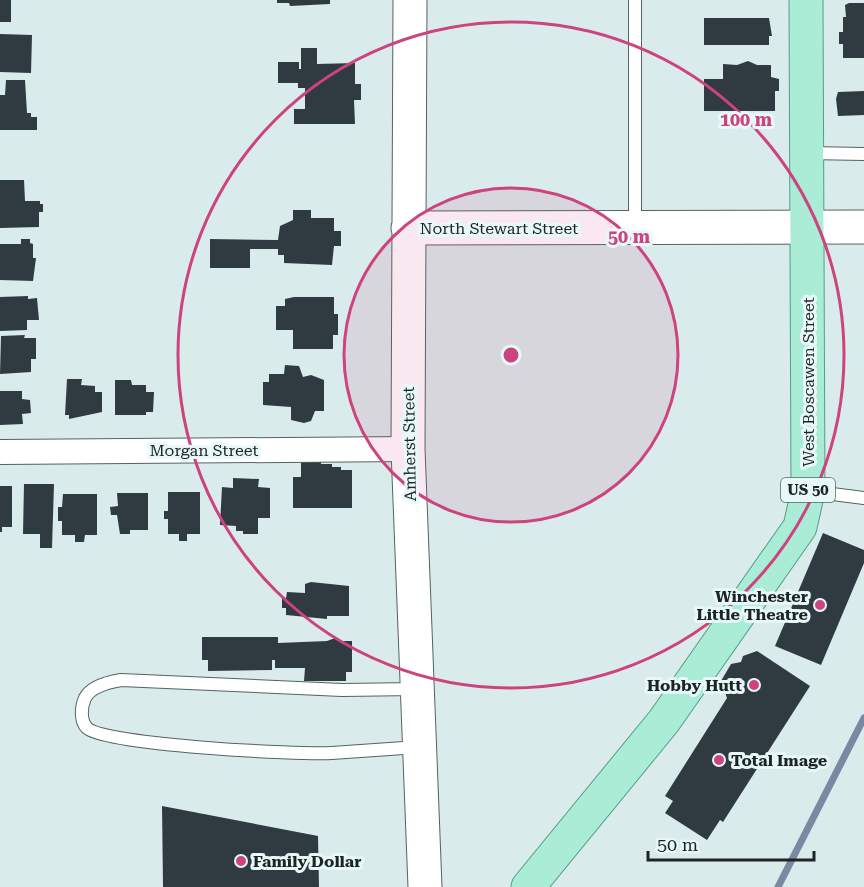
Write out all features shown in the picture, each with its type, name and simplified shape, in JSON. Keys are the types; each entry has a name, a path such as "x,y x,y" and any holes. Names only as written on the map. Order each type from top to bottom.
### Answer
{"main road":[{"name":"West Boscawen Street","path":"528,887 657,729 800,527 808,491 806,0"}],"street":[{"name":"Amherst Street","path":"410,0 408,449 424,887"},
{"name":"North Stewart Street","path":"408,228 864,227"},
{"name":"Morgan Street","path":"0,452 408,449"}],"lane":[{"path":"634,227 635,0"},
{"path":"806,153 864,154"},
{"path":"808,491 864,498"},
{"path":"417,689 342,690 121,680 107,683 91,692 86,698 81,716 86,727 95,733 143,742 230,750 328,754 420,747"}],"building":[{"path":"0,0 11,0 11,22 0,22"},
{"path":"277,0 330,0 330,4 290,6 289,3 277,3"},
{"path":"864,3 864,58 843,58 843,44 839,44 839,32 843,32 843,17 846,17 845,5"},
{"path":"704,18 769,18 772,36 769,36 769,45 704,45"},
{"path":"0,34 32,35 31,73 0,72"},
{"path":"301,48 317,48 317,64 355,63 355,84 361,84 361,100 354,100 355,124 294,124 294,109 305,109 305,88 298,88 298,83 278,83 278,62 299,62 299,69 301,69"},
{"path":"748,61 757,65 771,65 771,77 779,79 779,91 775,91 775,111 704,111 704,79 723,79 723,64 737,65"},
{"path":"6,80 25,80 27,113 31,113 31,117 37,117 37,130 0,130 0,95 5,95"},
{"path":"864,91 864,115 838,116 836,99 838,92"},
{"path":"0,180 24,180 25,201 40,201 40,204 43,204 43,212 39,212 39,227 0,228"},
{"path":"293,210 311,210 311,218 334,218 334,231 341,231 341,246 334,246 332,265 284,263 284,255 278,255 278,249 250,249 250,268 210,268 210,239 278,240 280,226 293,220"},
{"path":"21,239 30,239 30,243 33,244 33,258 36,258 33,281 0,280 0,244 21,244"},
{"path":"28,296 28,299 37,298 39,320 27,320 27,330 0,331 0,297"},
{"path":"334,297 334,314 338,314 338,335 333,335 333,349 293,349 293,330 276,330 276,306 285,306 285,299"},
{"path":"25,335 24,338 36,338 36,359 31,359 31,372 0,374 1,336"},
{"path":"285,365 299,366 303,377 311,375 324,380 324,411 315,411 311,421 304,423 291,420 291,407 263,405 263,382 269,382 269,374 284,374"},
{"path":"67,379 82,379 81,385 95,386 95,392 102,392 102,412 69,419 69,415 65,415"},
{"path":"115,380 131,380 132,385 146,385 146,392 154,392 153,412 146,412 146,415 115,415"},
{"path":"0,391 22,391 22,399 30,400 31,413 22,414 23,424 0,425"},
{"path":"301,462 321,462 321,464 332,464 332,467 341,467 341,470 352,470 352,508 293,508 293,477 301,477"},
{"path":"233,478 259,479 258,487 270,488 270,518 258,518 258,534 243,534 243,531 236,531 236,526 220,525 222,487 233,488"},
{"path":"24,484 54,484 52,548 40,548 40,534 23,534"},
{"path":"0,486 12,486 12,527 2,527 2,532 0,532"},
{"path":"168,492 200,492 200,534 187,534 187,541 179,541 179,534 168,534 168,519 164,519 164,511 168,511"},
{"path":"117,493 148,493 148,530 130,530 130,534 120,534 117,515 111,515 110,507 118,506"},
{"path":"63,494 97,494 97,535 85,535 84,542 75,542 75,535 62,535 62,521 58,521 58,507 62,507"},
{"name":"Winchester Little Theatre","path":"823,533 864,550 864,563 821,665 775,646"},
{"path":"311,582 349,586 349,616 327,616 327,619 286,615 286,608 282,608 282,598 286,598 287,592 305,593 305,584"},
{"path":"202,637 278,637 278,643 327,641 335,638 338,641 352,641 352,672 346,672 346,681 304,681 305,668 275,668 275,660 272,660 272,670 208,671 208,660 202,660"},
{"path":"757,651 810,686 723,822 720,820 707,840 665,813 673,801 665,796 727,698 721,681 731,664 741,662 743,656"},
{"name":"Family Dollar","path":"162,806 318,836 319,887 163,887"}],"waterway":[{"path":"778,887 864,718"}],"place":[{"name":"Winchester Little Theatre","path":"820,605"},
{"name":"Hobby Hutt","path":"754,685"},
{"name":"Total Image","path":"719,760"},
{"name":"Family Dollar","path":"241,861"}]}
